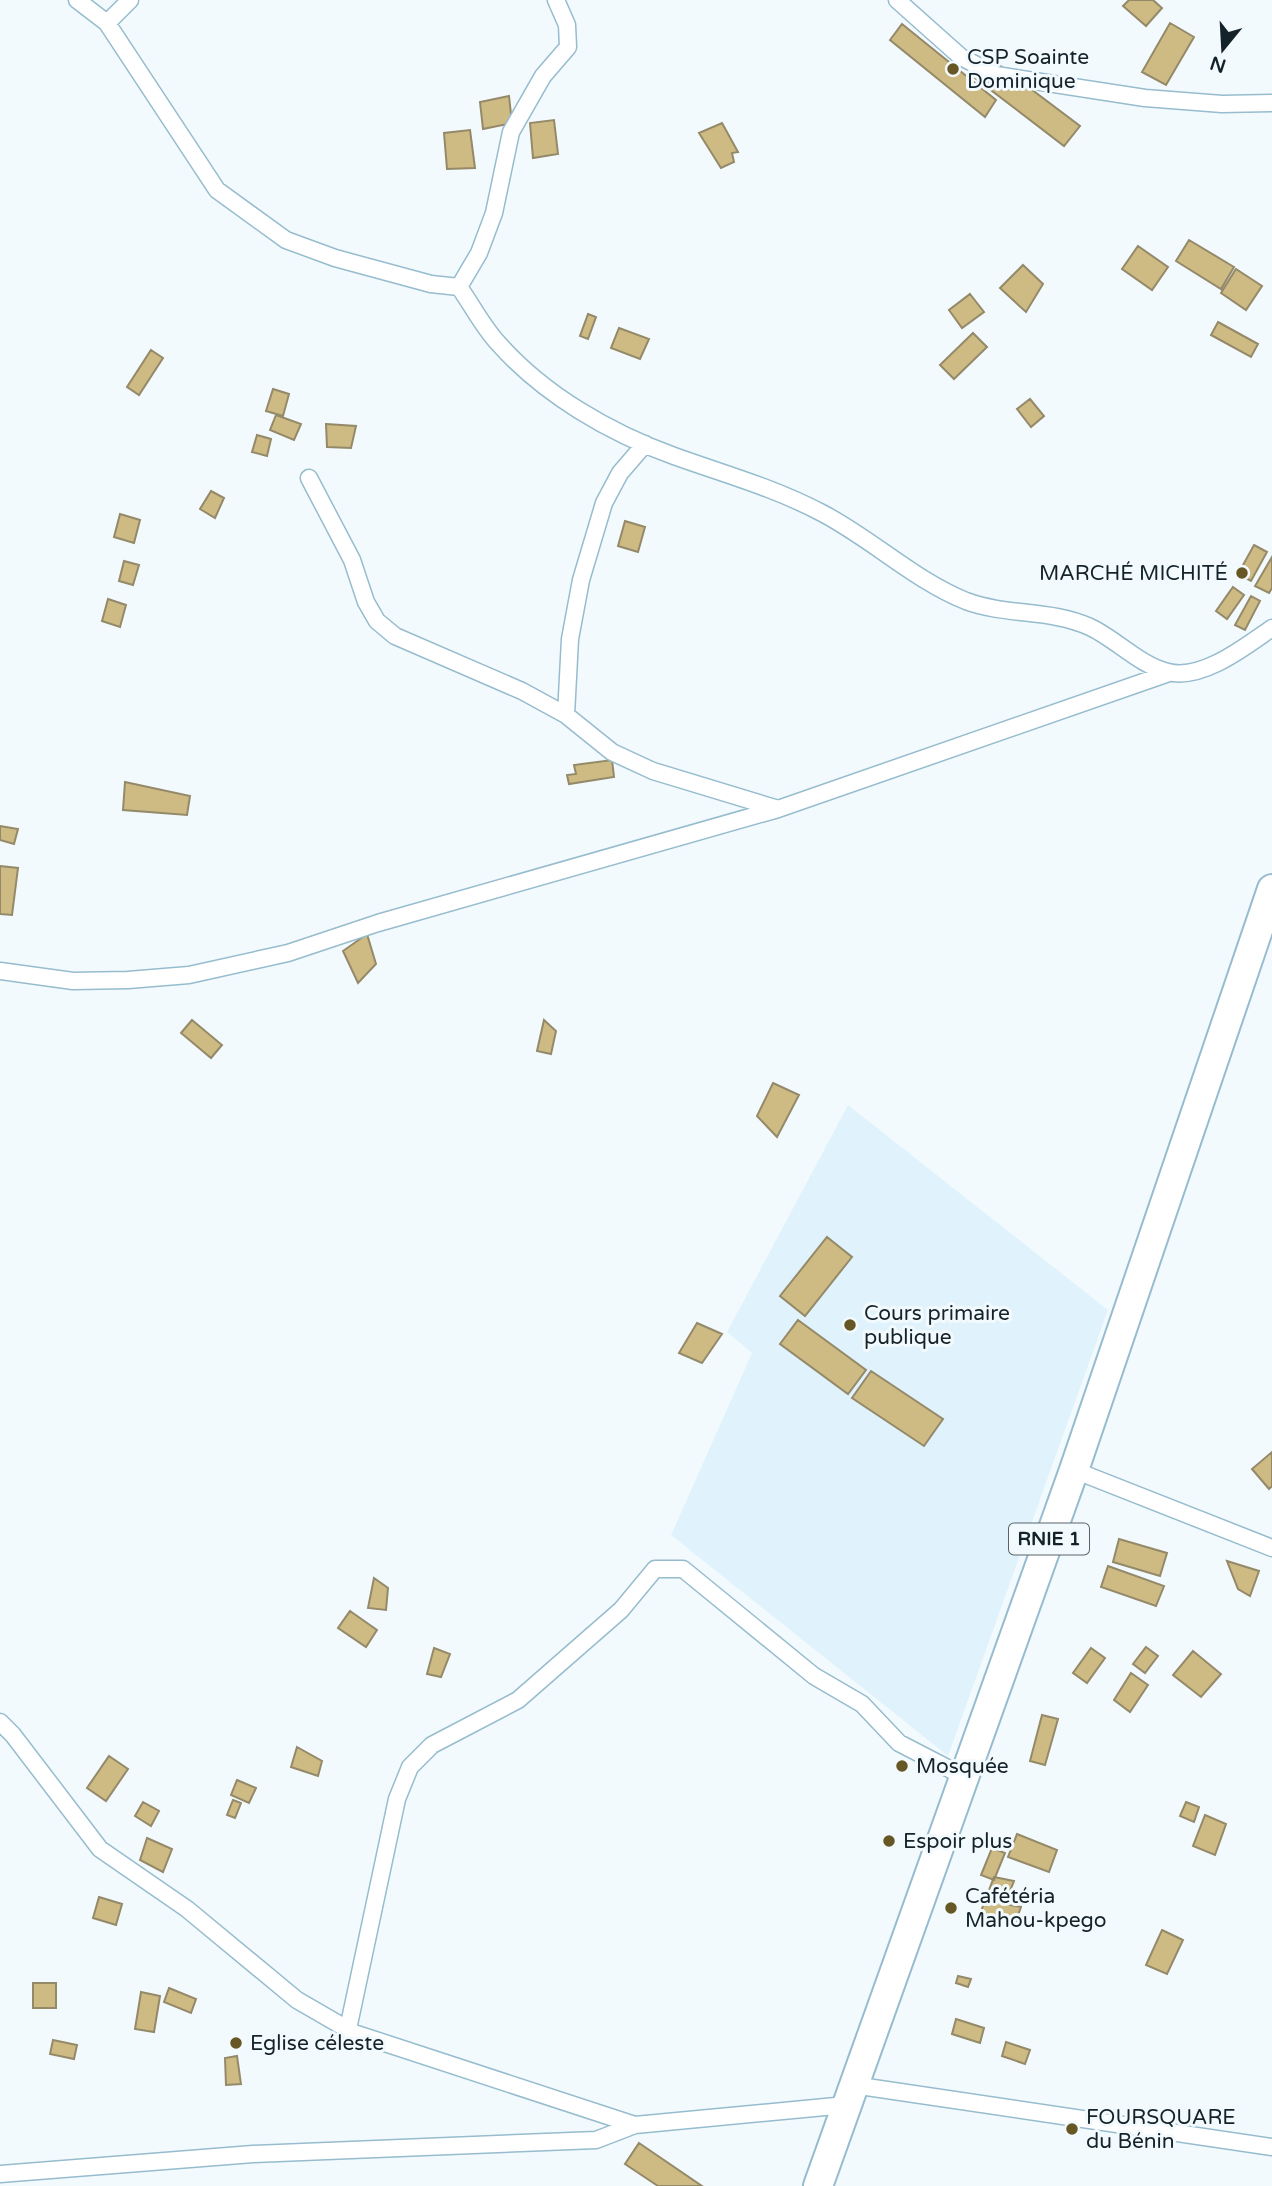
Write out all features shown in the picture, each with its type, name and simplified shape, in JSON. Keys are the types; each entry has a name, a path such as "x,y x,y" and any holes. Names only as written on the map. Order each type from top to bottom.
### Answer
{"highway":[{"name":"RNIE 1","path":"818,2186 1074,1470 1272,889"}],"street":[{"path":"76,0 107,23 217,190 286,240 335,258 431,284 459,287 498,343 542,385 616,432 749,480 823,513 952,595 989,608 1065,619 1090,627 1168,673"},
{"path":"107,23 130,0"},
{"path":"459,287 479,253 494,213 511,132 543,76 568,47 568,25 556,0"},
{"path":"897,0 961,57 996,75 1145,99 1222,104 1272,103"},
{"path":"566,715 570,639 581,580 604,503 620,473 645,444"},
{"path":"309,478 352,560 366,602 377,621 395,636 523,691 566,715 612,752 653,771 721,794 778,809"},
{"path":"0,971 73,981 189,975 288,953 665,839 778,809 1168,673 1194,670 1224,661 1272,628"},
{"path":"1074,1470 1272,1548"},
{"path":"348,2029 397,1799 410,1767 432,1745 518,1700 621,1611 655,1569 683,1569 814,1676 862,1704 905,1747 963,1776"},
{"path":"0,1722 13,1734 100,1849 187,1909 297,2000 348,2029 635,2126"},
{"path":"0,2174 253,2154 596,2140 635,2126 849,2095 1272,2147"}],"shaded area":[{"path":"848,1105 1108,1310 948,1756 671,1535 752,1353 727,1332"}],"building":[{"path":"1129,0 1153,0 1162,8 1146,26 1123,6"},
{"path":"1170,23 1194,37 1166,85 1142,72"},
{"path":"902,24 996,100 985,117 890,40"},
{"path":"990,58 1080,126 1064,146 975,78"},
{"path":"509,96 512,123 483,129 480,102"},
{"path":"554,120 558,154 533,158 530,123"},
{"path":"722,123 738,152 732,153 734,162 721,168 699,133"},
{"path":"470,130 475,168 447,169 444,133"},
{"path":"1189,240 1234,267 1221,289 1176,261"},
{"path":"1138,246 1168,267 1152,290 1122,269"},
{"path":"1023,265 1043,284 1026,312 1000,288"},
{"path":"1236,269 1262,286 1246,310 1221,293"},
{"path":"970,294 984,312 962,328 949,310"},
{"path":"588,314 596,317 588,339 580,336"},
{"path":"1218,322 1258,344 1251,357 1211,335"},
{"path":"619,328 649,339 640,359 611,348"},
{"path":"973,333 987,347 954,379 940,365"},
{"path":"151,350 163,358 139,395 127,387"},
{"path":"273,389 289,394 283,416 266,411"},
{"path":"1030,399 1044,416 1031,427 1017,409"},
{"path":"276,415 301,424 294,440 270,430"},
{"path":"326,424 356,426 351,448 327,447"},
{"path":"257,435 271,439 267,456 252,452"},
{"path":"211,491 224,498 215,518 200,509"},
{"path":"120,514 140,520 134,543 114,537"},
{"path":"625,521 645,527 638,552 618,546"},
{"path":"1254,545 1267,552 1251,581 1238,574"},
{"path":"1272,557 1272,588 1269,593 1255,586"},
{"path":"124,561 139,565 133,585 119,581"},
{"path":"1233,587 1244,595 1227,619 1216,611"},
{"path":"1251,596 1260,601 1245,630 1235,625"},
{"path":"108,599 126,605 120,627 102,621"},
{"path":"612,760 614,777 569,784 567,775 576,774 574,765"},
{"path":"125,782 190,796 187,815 123,810"},
{"path":"0,826 18,829 14,844 0,840"},
{"path":"0,866 18,868 12,915 0,914"},
{"path":"367,934 376,964 358,983 343,951"},
{"path":"192,1020 222,1045 211,1058 181,1033"},
{"path":"544,1020 556,1031 551,1054 537,1051"},
{"path":"773,1083 799,1095 777,1137 757,1116"},
{"path":"827,1237 852,1257 805,1316 780,1296"},
{"path":"798,1320 866,1370 848,1394 780,1344"},
{"path":"697,1323 722,1334 702,1363 679,1353"},
{"path":"871,1371 943,1419 924,1446 852,1398"},
{"path":"1272,1452 1272,1486 1269,1489 1252,1469"},
{"path":"1119,1539 1167,1553 1160,1576 1113,1562"},
{"path":"1227,1561 1259,1571 1250,1596 1238,1589"},
{"path":"1108,1566 1164,1586 1156,1606 1101,1587"},
{"path":"374,1578 388,1588 386,1610 368,1608"},
{"path":"350,1611 377,1630 366,1647 338,1628"},
{"path":"1146,1647 1158,1656 1145,1673 1133,1664"},
{"path":"434,1648 450,1654 441,1677 427,1674"},
{"path":"1091,1648 1105,1658 1087,1683 1073,1673"},
{"path":"1193,1651 1221,1674 1201,1697 1173,1675"},
{"path":"1131,1673 1148,1685 1130,1712 1114,1700"},
{"path":"1042,1715 1058,1719 1045,1765 1030,1761"},
{"path":"297,1747 322,1761 318,1776 291,1767"},
{"path":"109,1756 128,1769 106,1801 87,1788"},
{"path":"237,1780 256,1788 249,1803 231,1795"},
{"path":"233,1800 241,1803 235,1818 227,1815"},
{"path":"143,1802 159,1811 151,1826 135,1816"},
{"path":"1186,1802 1199,1807 1194,1822 1180,1816"},
{"path":"1205,1815 1226,1824 1215,1855 1193,1846"},
{"path":"1017,1834 1057,1850 1049,1872 1008,1857"},
{"path":"147,1838 172,1849 163,1872 140,1860"},
{"path":"992,1848 1005,1853 994,1880 981,1875"},
{"path":"994,1877 1014,1881 1005,1904 1021,1907 1014,1926 980,1914"},
{"path":"99,1897 122,1904 116,1925 93,1918"},
{"path":"1162,1930 1183,1940 1167,1974 1146,1965"},
{"path":"958,1976 971,1979 968,1987 956,1983"},
{"path":"33,1983 56,1983 56,2008 33,2008"},
{"path":"169,1988 196,1999 191,2013 164,2002"},
{"path":"141,1992 160,1996 154,2032 135,2029"},
{"path":"956,2019 984,2028 980,2043 952,2034"},
{"path":"53,2040 77,2045 74,2059 50,2054"},
{"path":"1006,2042 1030,2050 1025,2064 1002,2056"},
{"path":"237,2056 241,2084 226,2085 225,2058"},
{"path":"639,2143 702,2186 658,2186 625,2164"}],"place":[{"name":"CSP Soainte Dominique","path":"953,69"},
{"name":"MARCHÉ MICHITÉ","path":"1242,573"},
{"name":"Cours primaire publique","path":"850,1325"},
{"name":"Mosquée","path":"902,1766"},
{"name":"Espoir plus","path":"889,1841"},
{"name":"Cafétéria Mahou-kpego","path":"951,1908"},
{"name":"Eglise céleste","path":"236,2043"},
{"name":"FOURSQUARE du Bénin","path":"1072,2129"}]}
